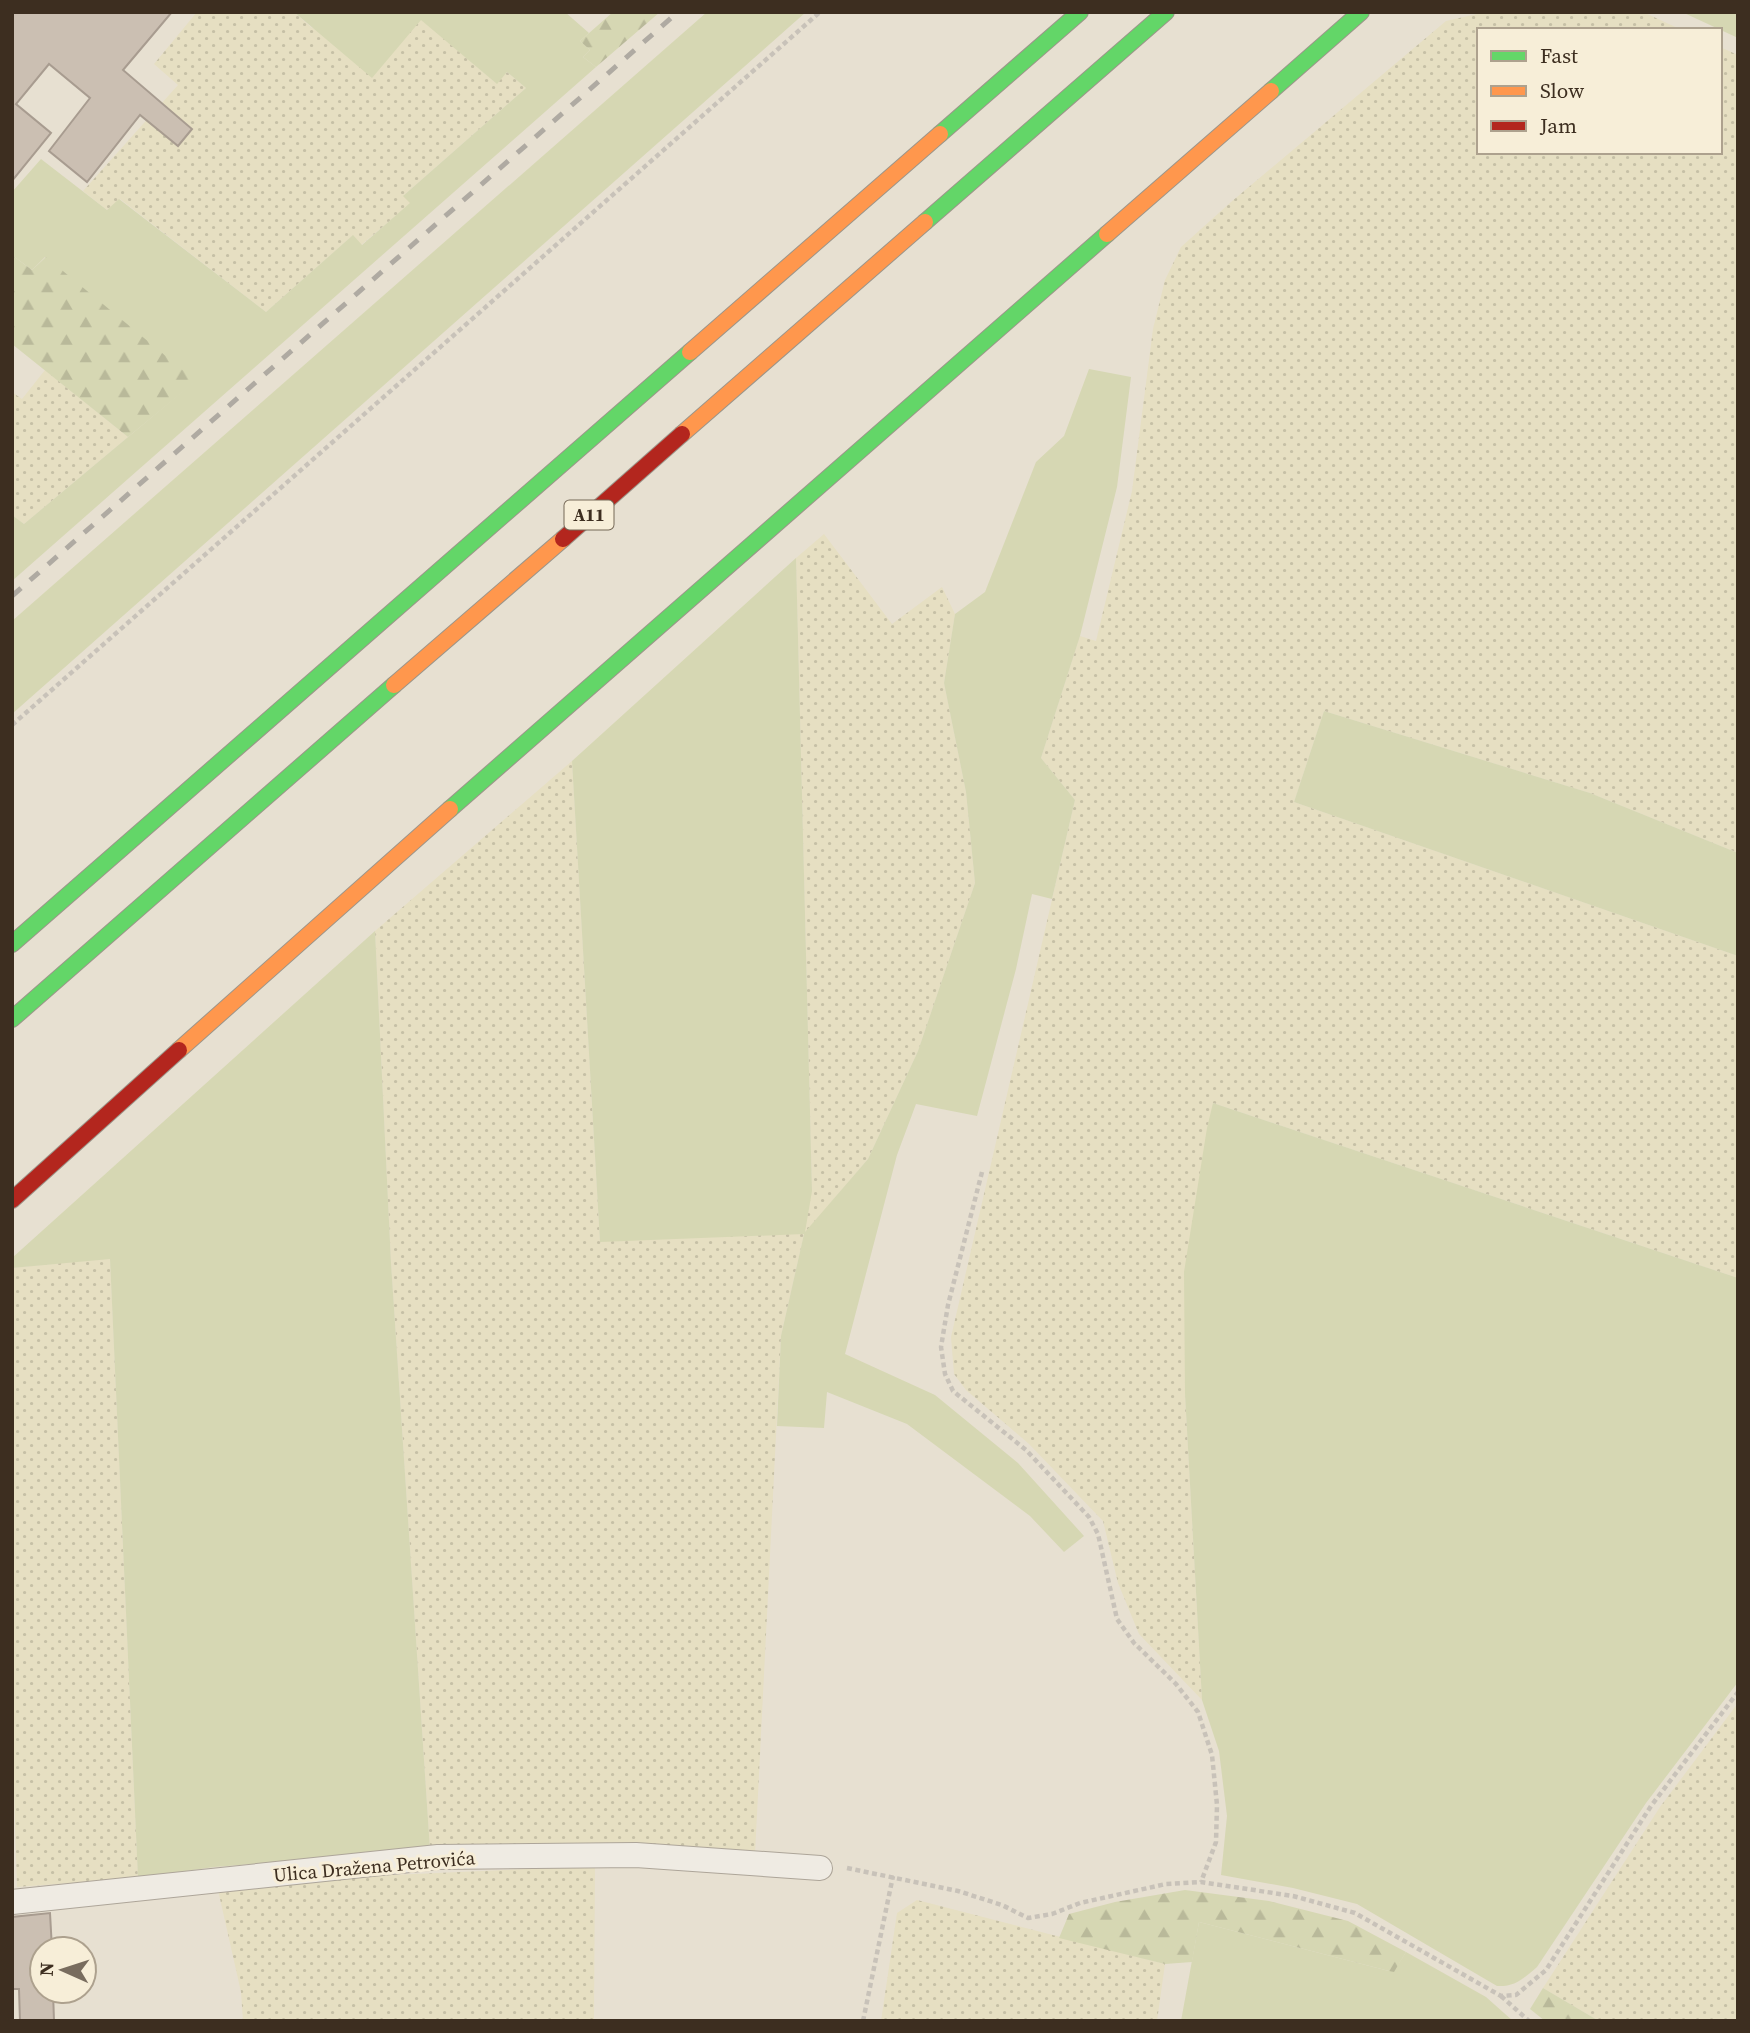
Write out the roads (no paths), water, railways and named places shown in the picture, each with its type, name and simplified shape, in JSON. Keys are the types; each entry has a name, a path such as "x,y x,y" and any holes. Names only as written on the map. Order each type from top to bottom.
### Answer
{"main road":[{"path":"12,944 1080,12"},
{"name":"A11","path":"12,1019 1166,12"},
{"path":"12,1200 370,879 1361,12"}],"street":[{"name":"Ulica Dražena Petrovića","path":"12,1902 438,1857 636,1855 820,1868"}],"railway":[{"path":"12,596 678,12"}]}
